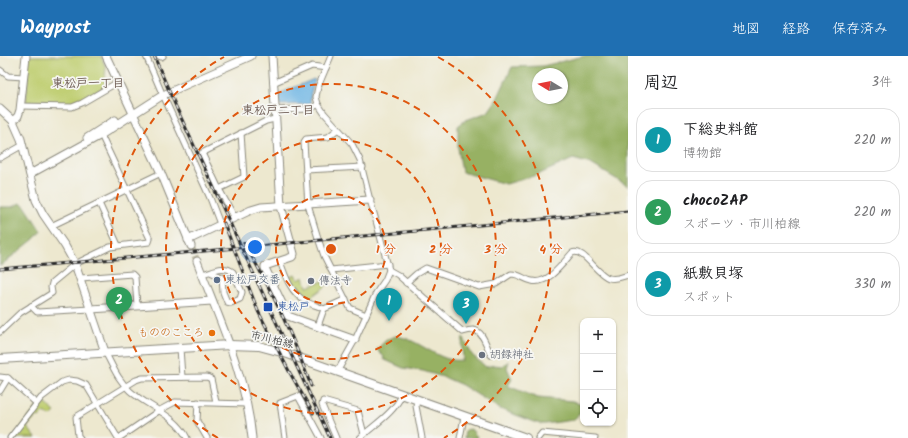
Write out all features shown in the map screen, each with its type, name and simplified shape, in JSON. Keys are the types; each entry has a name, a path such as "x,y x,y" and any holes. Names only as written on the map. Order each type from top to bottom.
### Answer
{"main road":[{"name":"市川柏線","path":"0,359 250,345 267,348 526,438"}],"street":[{"path":"12,122 18,116 21,106 26,56"},
{"path":"106,56 162,173 190,243 220,224 256,209 370,200"},
{"path":"146,56 210,198 220,224"},
{"path":"59,157 77,144 162,93 240,56"},
{"path":"162,93 251,56"},
{"path":"272,56 281,206 294,254 292,257 265,266 265,268 288,316 355,340"},
{"path":"331,56 316,92 318,104 330,121 352,144 363,167 370,200 389,270 385,280 376,293 355,340 338,372"},
{"path":"273,83 312,66 326,68"},
{"path":"0,70 8,76 24,77"},
{"path":"21,106 72,107 82,103 118,82"},
{"path":"275,110 311,109 318,104"},
{"path":"0,109 12,122 23,145 36,200 75,264 105,352 116,374 126,387 160,410 176,424 187,438"},
{"path":"30,174 101,135 132,111"},
{"path":"235,218 202,153 266,121 275,119"},
{"path":"338,129 328,137 306,139 304,142 308,204 318,238 331,270 350,308 366,315"},
{"path":"219,189 244,177 241,133"},
{"path":"0,332 20,313 52,293 52,283 75,264 110,247 148,242 150,240 101,135"},
{"path":"0,158 23,145"},
{"path":"306,170 363,167"},
{"path":"51,226 162,173"},
{"path":"99,203 118,245"},
{"path":"406,282 426,268 478,288 496,284 512,274 520,275 532,281 540,281 550,276 575,251 578,251 605,277 611,279 628,275"},
{"path":"197,261 230,345 247,404 252,438"},
{"path":"280,261 285,278 294,291 306,302 324,309 346,299"},
{"path":"331,270 388,264"},
{"path":"202,274 210,272 213,269 228,269 234,272 242,292 240,299 231,303 225,300 222,292 223,272 228,269"},
{"path":"389,270 406,282 463,332 471,330 477,331 491,355"},
{"path":"210,272 222,277"},
{"path":"81,278 132,274 135,277 137,306"},
{"path":"31,306 37,312 212,301"},
{"path":"318,326 324,309"},
{"path":"180,348 182,377"},
{"path":"80,438 78,436 76,417 136,380 142,378 207,377 211,379 216,402"},
{"path":"0,378 8,378 36,403"},
{"path":"0,390 8,378"},
{"path":"10,438 41,398 62,382 69,380 77,381 86,385 118,438 160,410 175,402 247,404"},
{"path":"362,436 396,407 402,395"},
{"path":"285,438 280,403 298,396 321,438"},
{"path":"417,400 416,406 422,438"},
{"path":"336,438 322,405 323,401 358,411 362,436"},
{"path":"198,402 197,420 207,438"},
{"path":"460,438 464,417"},
{"path":"538,438 540,434 550,436 595,438"}],"green space":[{"path":"29,56 101,56 106,68 104,87 81,101 72,104 26,104"},
{"path":"584,56 628,56 628,186 591,164 573,159 537,175 506,184 462,172 458,148 458,126 466,120 488,112 497,99 512,67 543,66"},
{"path":"20,203 25,206 41,231 34,239 0,266 0,207 12,207"},
{"path":"295,274 298,280 304,277 307,287 323,281 326,286 307,300 296,291 288,278"},
{"path":"396,336 405,338 438,355 455,360 463,360 463,337 472,355 486,367 494,365 502,366 509,361 507,368 512,379 508,386 538,398 573,401 580,404 580,414 573,420 540,424 500,409 462,385 446,378 423,371 403,368 383,359 384,357 377,350 390,338"},
{"path":"42,400 55,412 51,416 44,412 39,417 37,416 27,427 36,438 13,438"},
{"path":"471,429 478,438 464,438 465,430"}],"water":[{"path":"314,79 315,81 311,93 310,104 280,105 279,98 281,93"}],"tunnel":[{"path":"191,246 197,261"}],"railway":[{"path":"154,56 177,109 330,438"},
{"path":"0,269 628,211"},
{"path":"224,223 258,311 290,373 313,413"},
{"path":"244,243 281,313 311,386"}],"place":[{"name":"東松戸交番","path":"217,280"},
{"name":"傳法寺","path":"311,281"},
{"name":"東松戸","path":"268,307"},
{"name":"chocoZAP","path":"119,320"},
{"name":"下総史料館","path":"389,321"},
{"name":"紙敷貝塚","path":"466,324"},
{"name":"もののこころ","path":"212,333"},
{"name":"胡録神社","path":"482,355"}],"district":[{"name":"東松戸一丁目","path":"88,83"},
{"name":"東松戸二丁目","path":"278,110"}]}
